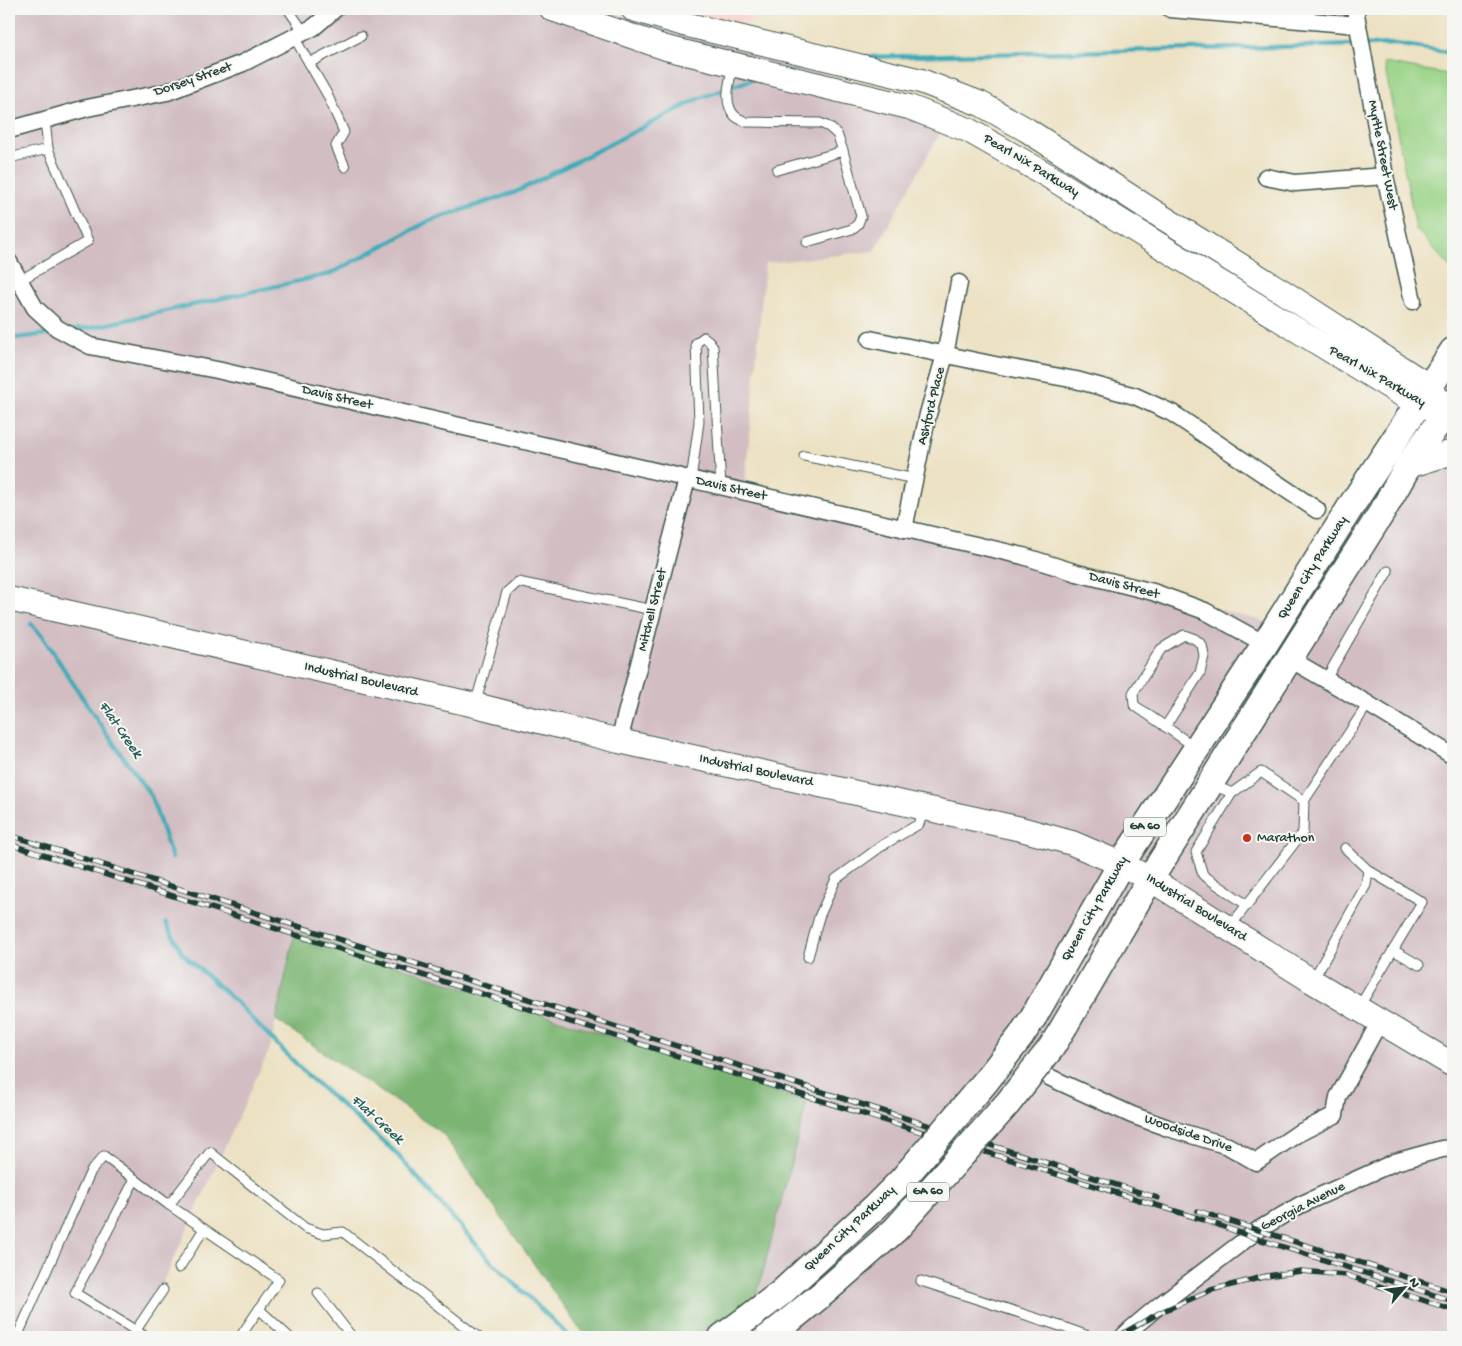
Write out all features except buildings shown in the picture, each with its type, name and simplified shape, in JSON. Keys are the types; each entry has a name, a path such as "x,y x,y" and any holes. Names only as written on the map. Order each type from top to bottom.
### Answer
{"main road":[{"name":"Pearl Nix Parkway","path":"552,9 666,48 909,107 968,130 1047,174 1152,240 1451,411"},
{"name":"Pearl Nix Parkway","path":"633,9 684,24 921,81 981,104 1027,130 1154,212 1284,292 1425,396"},
{"name":"Queen City Parkway","path":"722,1337 781,1293 902,1180 986,1082 1021,1036 1121,864 1453,351"},
{"name":"Queen City Parkway","path":"769,1337 822,1294 896,1229 1008,1103 1052,1048 1150,879 1195,830 1221,788 1290,659 1382,512 1408,466 1451,411"},
{"path":"1408,466 1453,452"},
{"name":"Industrial Boulevard","path":"9,599 475,705 619,741 1021,829 1072,843 1150,879 1312,981 1452,1061"},
{"name":"Davis Street","path":"1265,644 1290,659"}],"street":[{"name":"Dorsey Street","path":"9,130 87,108 167,92 243,63 314,27 335,9"},
{"path":"1170,9 1358,25"},
{"name":"Myrtle Street West","path":"1355,9 1385,176 1413,301"},
{"path":"1266,177 1295,183 1385,176"},
{"name":"Davis Street","path":"9,262 35,308 57,328 90,346 217,370 1022,556 1077,573 1154,592 1205,611 1265,644"},
{"name":"Ashford Place","path":"904,529 928,414 945,355 959,283"},
{"path":"870,339 1076,380 1135,396 1172,413 1317,510"},
{"name":"Mitchell Street","path":"619,741 689,480"},
{"name":"Davis Street","path":"1290,659 1453,756"},
{"name":"Woodside Drive","path":"1049,1077 1132,1115 1228,1146 1256,1162 1297,1134 1335,1115 1338,1097 1380,1021"},
{"name":"Georgia Avenue","path":"1124,1337 1161,1304 1258,1230 1300,1205 1396,1162 1442,1149 1453,1148"}],"lane":[{"path":"288,9 310,63 327,94 344,132 336,146 345,167"},
{"path":"310,63 361,36"},
{"path":"733,64 728,97 731,110 736,117 746,122 820,123 829,127 837,134 862,216 858,224 852,229 807,242"},
{"path":"19,281 88,241 48,149 44,120"},
{"path":"9,158 48,149"},
{"path":"777,170 843,151"},
{"path":"689,480 699,422 696,343 704,337 713,347 721,487"},
{"path":"804,456 915,479"},
{"path":"1326,679 1388,571"},
{"path":"475,705 507,592 518,582 653,610"},
{"path":"1165,727 1200,673 1204,656 1202,645 1195,639 1184,635 1161,649 1133,693 1134,705 1165,727 1197,748"},
{"path":"1228,928 1303,832 1304,801 1368,704"},
{"path":"1221,788 1261,772 1304,801"},
{"path":"808,957 819,917 836,880 883,845 919,824 926,808"},
{"path":"1195,830 1196,852 1203,875 1247,904"},
{"path":"1346,848 1368,870 1422,902 1358,1008"},
{"path":"1312,981 1366,885 1368,870"},
{"path":"1393,950 1419,965"},
{"path":"169,1205 210,1152 305,1228 323,1234 342,1232 478,1337"},
{"path":"17,1337 91,1171 104,1156 169,1205 279,1280 240,1337"},
{"path":"135,1179 75,1294 146,1337"},
{"path":"179,1268 204,1229"},
{"path":"921,1282 1091,1337"},
{"path":"136,1330 163,1290"},
{"path":"318,1293 352,1337"},
{"path":"259,1309 289,1337"}],"shaded area":[{"path":"9,9 596,9 953,110 874,251 765,263 745,484 1293,629 1332,556 1453,371 1453,1337 746,1337 807,1102 295,933 270,1048 138,1337 9,1337"},
{"path":"596,9 771,9 715,42"}],"green space":[{"path":"1384,63 1453,75 1453,271 1416,229"},
{"path":"295,932 807,1102 746,1337 585,1337 443,1134 276,1020"}],"waterway":[{"path":"1365,45 1396,44 1453,53"},
{"path":"865,57 1358,45"},
{"path":"794,68 813,65"},
{"path":"73,330 90,328 330,274 429,221 516,192 700,98 753,79"},
{"path":"9,339 55,333"},
{"name":"Flat Creek","path":"31,624 41,634 97,720 151,796 172,858"},
{"name":"Flat Creek","path":"166,923 183,954 236,1002 307,1075 394,1151 489,1259 570,1337"}],"railway":[{"path":"9,835 1158,1198"},
{"path":"9,844 703,1064 1204,1220 1453,1301"},
{"path":"1198,1211 1453,1292"},
{"path":"1117,1337 1161,1312 1211,1290 1267,1276 1301,1271 1346,1275 1453,1310"}],"place":[{"name":"Marathon","path":"1247,838"}]}
